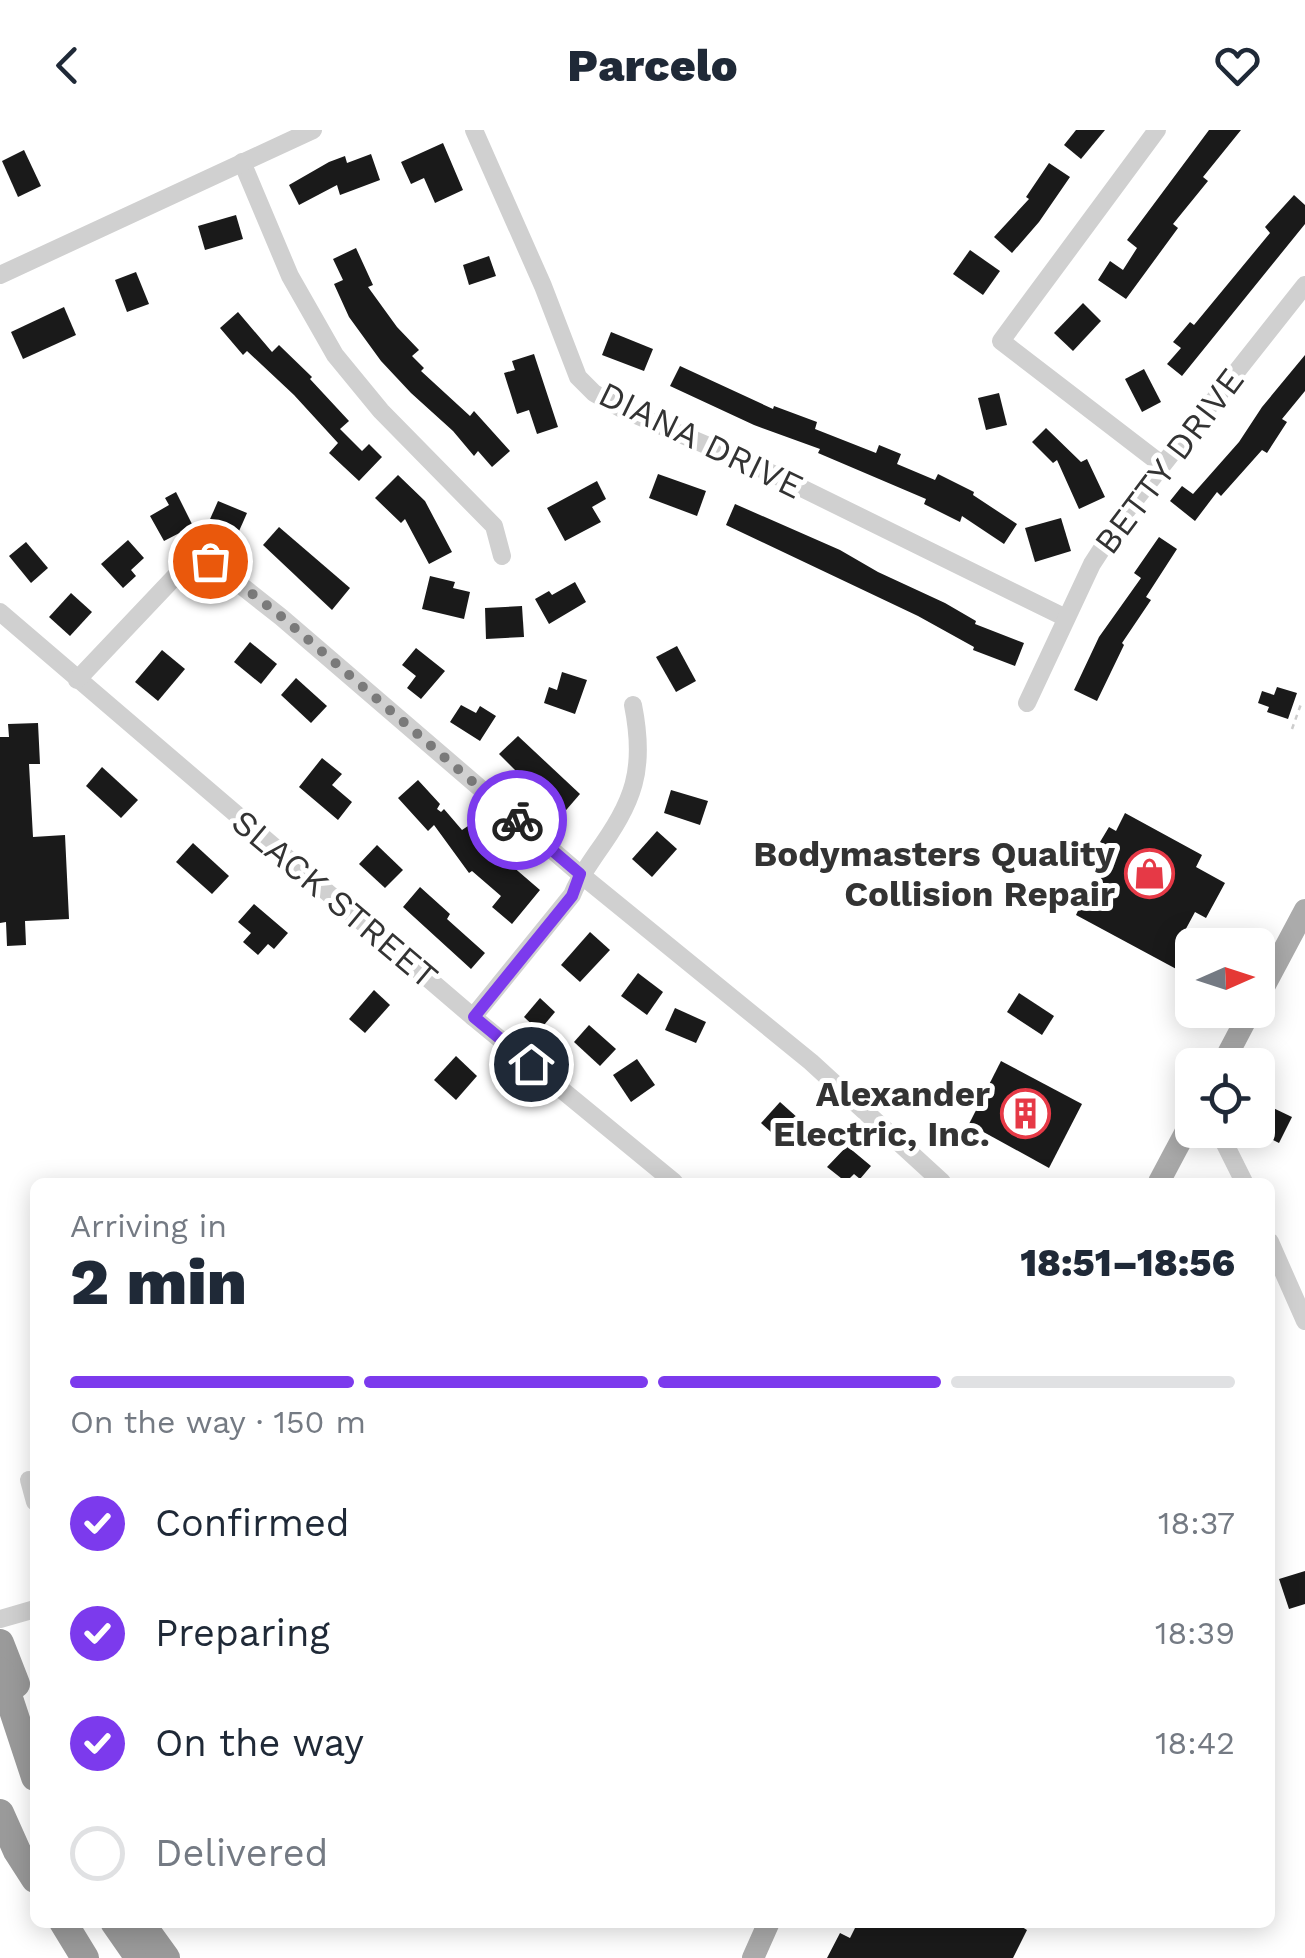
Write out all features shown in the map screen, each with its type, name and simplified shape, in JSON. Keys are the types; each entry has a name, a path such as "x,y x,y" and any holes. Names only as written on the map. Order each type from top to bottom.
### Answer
{"highway":[{"path":"0,1643 30,1719"},
{"path":"0,1671 30,1761"},
{"path":"0,1813 30,1887"},
{"path":"16,1850 30,1871"},
{"path":"47,1928 62,1958"},
{"path":"67,1928 85,1958"},
{"path":"118,1928 139,1958"},
{"path":"144,1928 166,1958"}],"main road":[{"path":"1275,966 1305,910"},
{"path":"1161,1178 1177,1148"},
{"path":"751,1954 766,1928"}],"street":[{"path":"0,275 313,130"},
{"name":"DIANA DRIVE","path":"474,130 528,250 578,377 594,393 622,409 769,472 1066,618"},
{"path":"1157,130 1001,341 1161,464"},
{"path":"242,162 290,276 335,356 380,411 494,526 502,556"},
{"name":"BETTY DRIVE","path":"1027,703 1092,564 1161,464 1305,285"},
{"path":"77,680 186,565 210,561 282,617 580,874 812,1062 938,1178"},
{"name":"SLACK STREET","path":"0,612 474,1017 669,1178"},
{"path":"474,1017 572,896 580,874 598,853 632,794 640,762 633,705"},
{"path":"1227,1148 1242,1178"},
{"path":"1275,1253 1305,1321"},
{"path":"0,1619 30,1610"}],"path":[{"path":"1292,729 1301,704"}],"building":[{"path":"1076,130 1105,130 1081,159 1064,145"},
{"path":"1209,130 1241,130 1203,177 1208,181 1173,224 1178,228 1126,299 1098,280 1110,261 1123,270 1137,248 1127,240"},
{"path":"443,143 463,190 435,203 424,178 411,184 401,162"},
{"path":"24,150 41,186 18,197 2,161"},
{"path":"371,154 380,180 340,195 337,185 299,205 289,185 329,162 345,156 347,163"},
{"path":"1049,163 1070,177 1012,253 994,237 1029,199 1026,197"},
{"path":"1294,195 1305,205 1305,224 1182,376 1167,364 1181,348 1173,342 1190,322 1194,325 1270,233 1265,227"},
{"path":"236,215 243,239 205,250 198,226"},
{"path":"356,248 373,285 368,287 419,350 412,356 424,368 421,371 470,416 474,411 510,451 492,467 478,451 474,456 411,393 381,361 349,317 334,284 343,280 333,259"},
{"path":"970,250 1000,271 983,295 953,274"},
{"path":"489,256 496,276 469,285 463,265"},
{"path":"136,272 149,304 127,312 115,280"},
{"path":"1083,303 1101,321 1073,351 1054,333"},
{"path":"64,307 76,335 23,359 11,332"},
{"path":"238,312 272,352 279,345 312,377 349,421 340,429 362,451 369,444 382,457 359,481 329,453 338,443 294,395 247,351 243,355 220,328"},
{"path":"611,332 653,349 644,371 602,355"},
{"path":"534,354 558,427 537,434 529,410 517,414 504,373 515,370 512,361"},
{"path":"1305,355 1305,391 1282,419 1287,422 1267,453 1262,450 1221,496 1217,492 1195,521 1170,501 1182,486 1193,494 1239,442"},
{"path":"680,366 773,409 774,406 817,422 815,429 876,453 879,445 901,454 897,464 935,480 938,474 974,492 973,495 1017,524 1004,544 962,516 960,522 924,504 926,499 818,453 820,449 754,425 670,386"},
{"path":"1144,369 1161,402 1142,412 1125,379"},
{"path":"999,393 1007,425 986,430 978,398"},
{"path":"1046,428 1081,462 1087,459 1105,497 1079,509 1057,460 1053,463 1032,442"},
{"path":"658,474 706,491 697,516 649,498"},
{"path":"398,475 425,501 452,552 429,564 405,519 401,523 375,498"},
{"path":"597,481 606,499 592,507 601,522 565,541 547,508"},
{"path":"176,492 193,526 164,541 150,516 169,505 165,498"},
{"path":"218,501 247,513 236,538 207,526"},
{"path":"735,504 840,550 945,603 976,621 975,624 1024,643 1015,666 973,650 974,647 918,616 726,525"},
{"path":"1061,518 1071,551 1035,562 1025,528"},
{"path":"279,527 350,588 332,610 263,545"},
{"path":"1159,537 1177,549 1146,597 1151,600 1122,643 1097,701 1074,690 1099,637 1141,578 1134,573"},
{"path":"128,540 144,558 131,570 136,576 123,588 101,564"},
{"path":"26,542 48,568 31,583 9,556"},
{"path":"430,576 455,582 453,588 470,592 464,619 422,609"},
{"path":"575,582 586,602 549,624 535,599"},
{"path":"71,593 92,612 70,636 49,617"},
{"path":"522,606 524,637 486,639 485,608"},
{"path":"250,642 277,664 261,684 234,662"},
{"path":"677,646 696,681 676,692 656,657"},
{"path":"416,648 445,671 421,699 407,688 416,676 402,665"},
{"path":"162,650 185,669 158,701 135,682"},
{"path":"562,672 587,680 575,714 544,703 549,687 557,690"},
{"path":"296,678 327,706 311,723 281,695"},
{"path":"1277,687 1297,693 1288,719 1267,712 1269,707 1258,703 1262,691 1274,695"},
{"path":"461,705 476,713 480,706 496,716 480,741 450,722"},
{"path":"38,723 40,764 29,764 33,837 65,835 69,919 25,921 26,945 7,946 6,922 0,923 0,737 9,737 8,724"},
{"path":"518,736 580,794 561,816 499,754"},
{"path":"322,758 342,774 332,785 352,802 338,820 299,787"},
{"path":"102,767 138,800 121,818 86,786"},
{"path":"418,780 440,804 437,809 444,809 462,830 468,826 498,866 504,859 540,890 512,924 492,907 501,896 472,871 469,873 434,825 428,831 398,798"},
{"path":"671,790 708,801 700,825 664,813"},
{"name":"Bodymasters Quality Collision Repair","path":"1125,813 1202,855 1196,867 1225,883 1206,918 1195,912 1186,928 1175,928 1175,968 1076,915 1108,846 1100,842 1109,827 1116,831"},
{"path":"657,831 677,849 652,877 632,859"},
{"path":"193,843 229,876 212,894 176,862"},
{"path":"377,845 403,870 385,888 359,864"},
{"path":"420,887 450,914 447,919 485,953 471,969 403,907"},
{"path":"254,904 288,933 274,949 268,944 258,955 243,942 251,933 238,922"},
{"path":"590,932 610,950 580,982 561,965"},
{"path":"638,973 663,992 647,1015 621,996"},
{"path":"374,990 390,1005 365,1033 349,1019"},
{"path":"1019,993 1054,1016 1042,1035 1007,1012"},
{"path":"540,998 555,1012 539,1031 524,1017"},
{"path":"675,1008 706,1022 696,1043 665,1030"},
{"path":"589,1025 616,1049 600,1066 574,1042"},
{"path":"456,1056 477,1076 456,1100 434,1080"},
{"path":"637,1059 655,1085 631,1102 613,1075"},
{"name":"Alexander Electric, Inc.","path":"1001,1061 1082,1104 1049,1168 969,1124"},
{"path":"780,1102 799,1119 780,1140 761,1123"},
{"path":"1275,1109 1292,1117 1279,1143 1275,1141"},
{"path":"847,1146 871,1166 861,1178 854,1174 841,1178 827,1167"},
{"path":"1305,1571 1305,1604 1289,1609 1279,1579"},
{"path":"855,1928 1027,1930 1013,1958 827,1958 840,1933 850,1938"}],"way so far":[{"path":"210,561 282,617 517,820"}],"place":[{"name":"Bodymasters Quality Collision Repair","path":"1150,874"},
{"name":"Alexander Electric, Inc.","path":"1025,1114"}],"route":[{"path":"517,820 580,874 572,896 474,1017 531,1064"}]}
